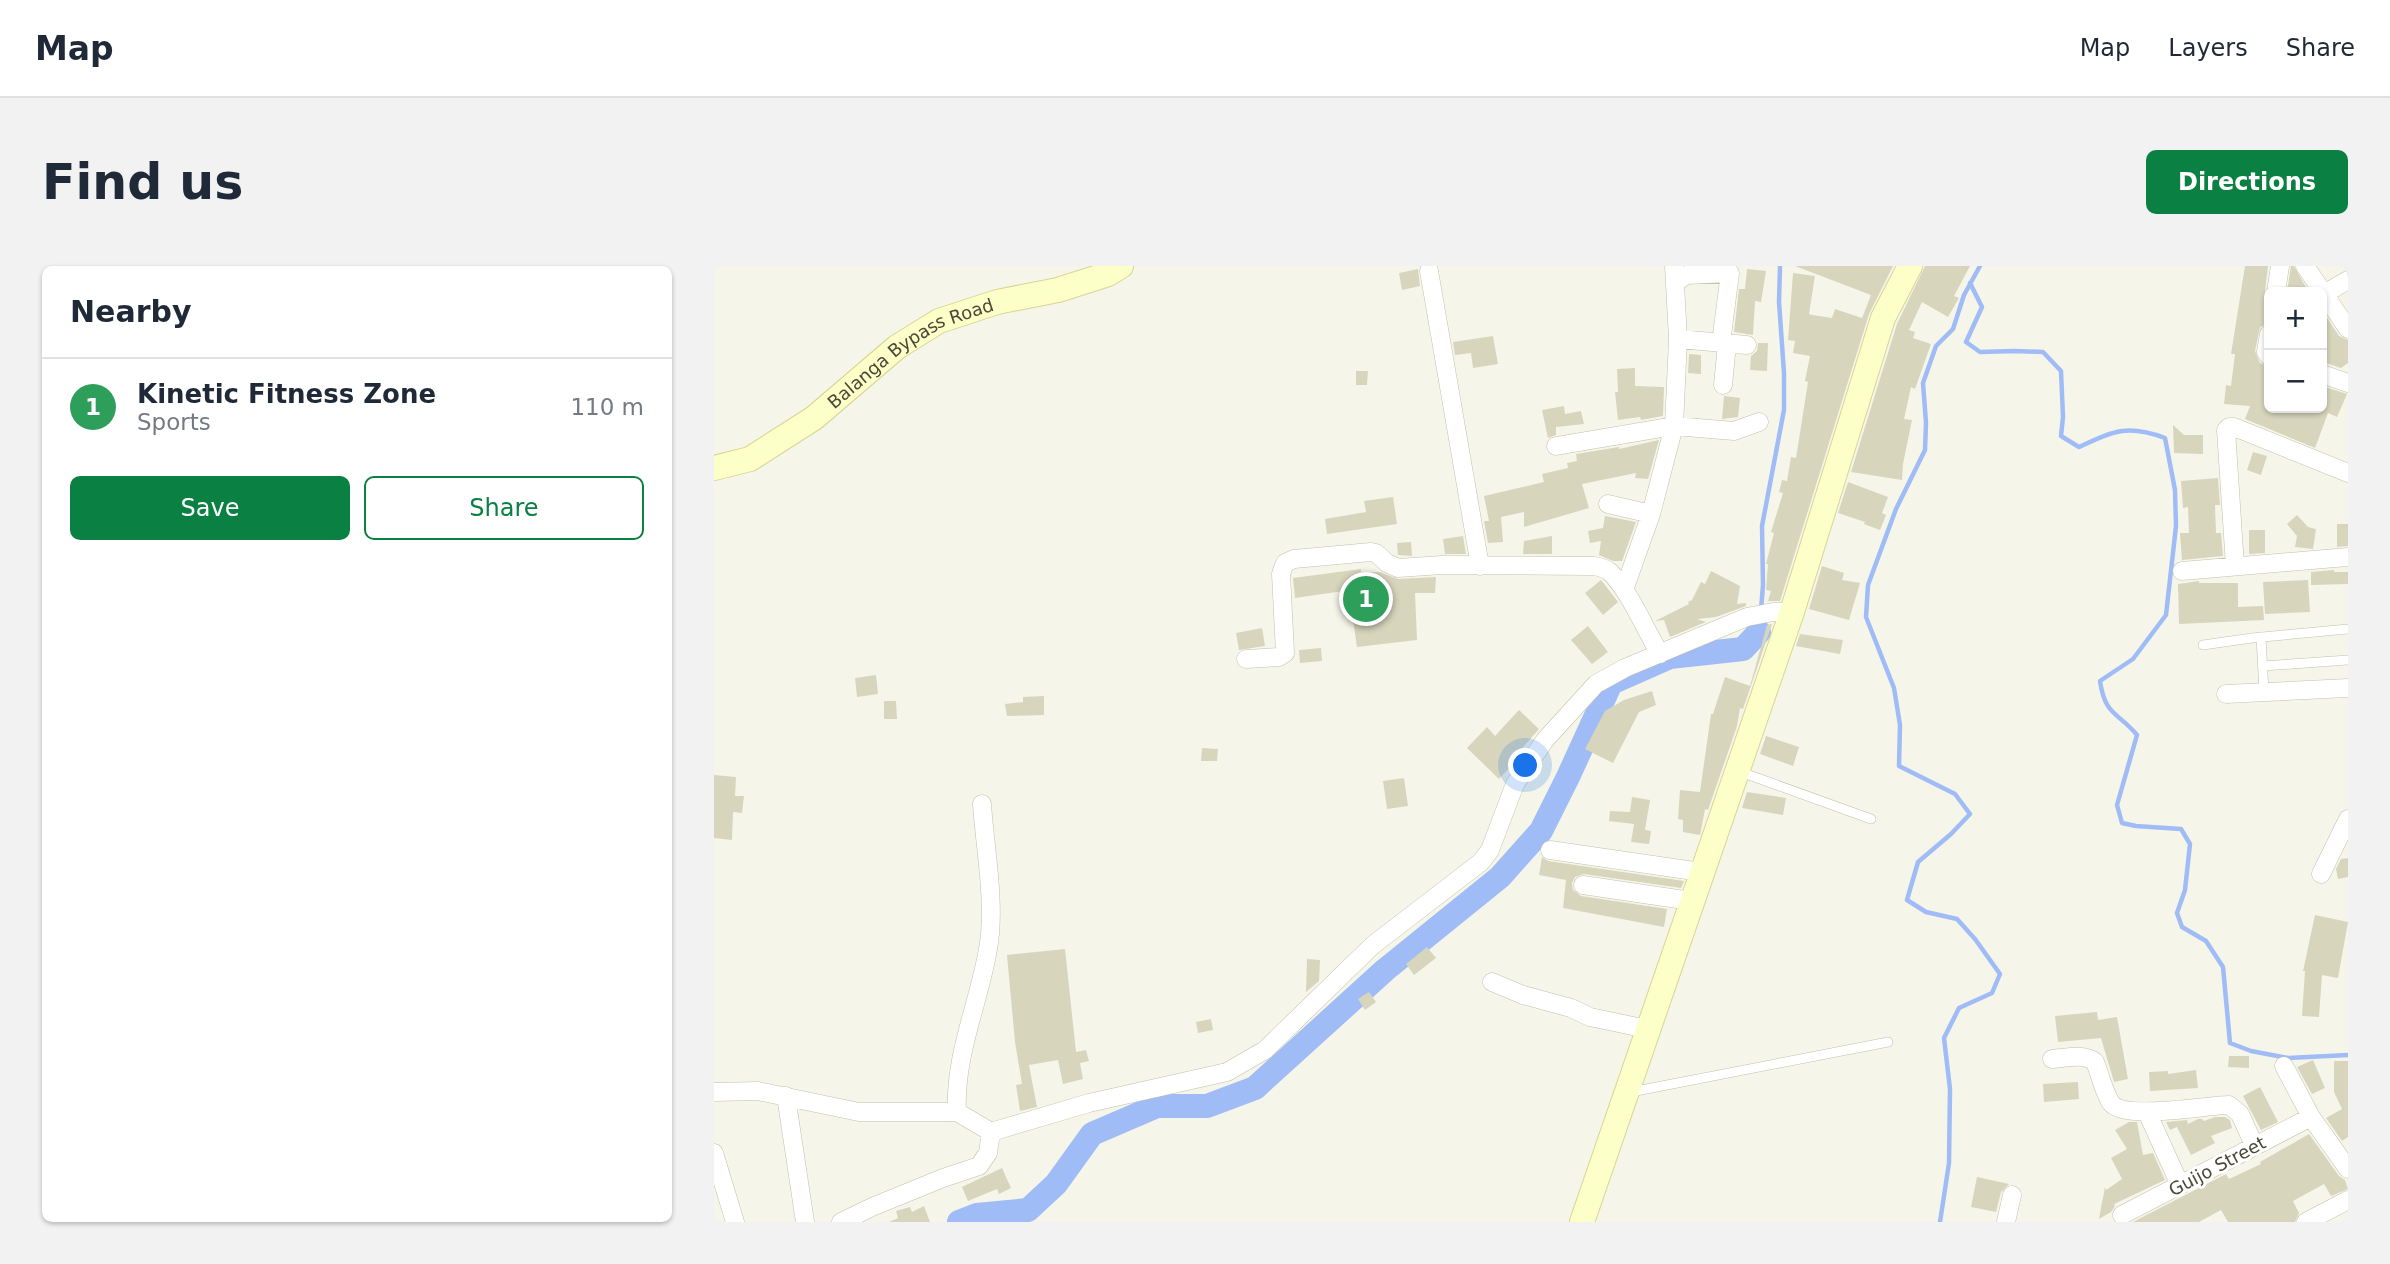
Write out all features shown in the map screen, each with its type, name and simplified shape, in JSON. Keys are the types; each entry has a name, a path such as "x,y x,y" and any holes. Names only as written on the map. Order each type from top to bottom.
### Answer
{"street":[{"name":"Balanga Bypass Road","path":"714,468 750,459 814,418 897,347 939,321 997,302 1058,290 1108,274 1121,266"},
{"path":"1582,1222 1737,770 1783,612 1883,318 1910,266"},
{"path":"2277,287 2280,266"},
{"path":"2305,266 2319,287"},
{"path":"1623,590 1651,514 1674,426 1678,339 1674,274 1733,270 1724,343 1723,385"},
{"path":"1429,271 1480,566"},
{"path":"2327,292 2348,280"},
{"path":"2327,298 2348,330"},
{"path":"1678,339 1746,345"},
{"path":"2327,376 2348,383"},
{"path":"1556,446 1674,426 1734,432 1759,422"},
{"path":"2235,566 2225,430 2234,427 2348,473"},
{"path":"1608,504 1651,514"},
{"path":"1246,659 1279,657 1284,653 1281,574 1284,563 1294,559 1371,552 1398,568 1594,565 1609,572 1623,590 1660,654"},
{"path":"2182,571 2348,557"},
{"path":"714,1092 758,1091 859,1112 957,1112 991,1132 1089,1103 1227,1072 1265,1050 1373,945 1481,862 1490,850 1515,783 1545,740 1596,684 1625,668 1747,617 1783,612"},
{"path":"2226,694 2348,688"},
{"path":"957,1112 960,1065 988,950 991,921 982,804"},
{"path":"2321,874 2348,819"},
{"path":"1550,850 1701,872"},
{"path":"1583,885 1691,901"},
{"path":"1492,982 1590,1017 1647,1029"},
{"path":"2052,1059 2090,1058 2095,1062 2111,1103 2124,1111 2147,1112 2229,1105 2240,1114 2254,1146"},
{"path":"2284,1066 2311,1117 2348,1169"},
{"path":"786,1096 804,1222"},
{"path":"2147,1112 2180,1185"},
{"name":"Guijo Street","path":"2122,1215 2311,1117"},
{"path":"841,1222 943,1178 979,1166 988,1153 991,1132"},
{"path":"714,1153 735,1222"},
{"path":"2006,1222 2012,1195"},
{"path":"2306,1222 2348,1200"}],"lane":[{"path":"2203,645 2348,630"},
{"path":"2261,637 2264,692"},
{"path":"2263,666 2348,660"},
{"path":"1737,770 1871,819"},
{"path":"1625,1093 1888,1042"}],"building":[{"path":"1795,266 1893,266 1869,314 1780,601 1768,601 1771,591 1766,590 1766,564 1774,533 1771,532 1783,493 1779,492 1782,480 1787,481 1791,457 1796,458 1810,356 1793,353 1795,341 1788,340 1793,273 1815,276 1809,314 1812,315 1832,318 1835,309 1862,318 1871,295"},
{"path":"1925,266 1970,266 1954,296 1959,298 1948,317 1922,302 1909,330 1915,332 1913,338 1931,344 1915,389 1911,387 1904,419 1912,420 1902,480 1851,472 1897,324"},
{"path":"2245,266 2268,266 2264,287 2264,325 2260,327 2255,351 2260,363 2264,365 2264,413 2327,413 2327,388 2347,394 2337,417 2328,413 2315,448 2245,419 2250,406 2224,404 2226,385 2231,386 2235,354 2231,354"},
{"path":"2291,266 2294,266 2306,287 2288,287"},
{"path":"1418,269 1420,286 1402,290 1399,273"},
{"path":"1747,269 1766,271 1761,302 1755,301 1753,335 1734,332 1739,289 1745,289"},
{"path":"2327,318 2339,336 2348,340 2348,363 2341,368 2327,363"},
{"path":"1493,336 1498,364 1473,368 1471,353 1455,355 1453,342"},
{"path":"1758,343 1768,343 1767,371 1750,370 1751,356 1757,351"},
{"path":"1689,354 1701,355 1701,374 1688,373"},
{"path":"1635,368 1635,386 1664,387 1663,416 1618,420 1615,392 1618,392 1617,369"},
{"path":"1356,371 1368,371 1367,385 1356,385"},
{"path":"1724,396 1740,398 1738,417 1722,419"},
{"path":"1564,406 1565,414 1581,411 1584,424 1556,427 1556,435 1548,438 1542,410"},
{"path":"2173,425 2184,435 2203,435 2203,454 2174,453"},
{"path":"1659,440 1648,479 1635,478 1636,473 1582,484 1589,508 1524,527 1524,512 1501,517 1503,542 1488,543 1484,521 1489,521 1484,496 1544,482 1542,474 1568,468 1567,463 1577,461 1576,454 1619,449"},
{"path":"2253,452 2267,456 2261,475 2247,470"},
{"path":"2218,478 2220,505 2215,505 2216,533 2221,533 2223,556 2182,560 2180,533 2189,533 2188,507 2183,508 2181,481"},
{"path":"1848,482 1888,497 1882,513 1886,515 1880,530 1838,513"},
{"path":"1393,497 1397,524 1327,534 1325,519 1366,512 1364,501"},
{"path":"2297,515 2308,527 2316,529 2313,549 2295,547 2297,536 2287,524"},
{"path":"1605,516 1636,522 1622,561 1613,561 1599,555 1601,541 1590,543 1588,531 1603,528"},
{"path":"2337,524 2348,524 2348,546 2337,547"},
{"path":"2249,530 2265,530 2265,553 2249,554"},
{"path":"1463,536 1466,554 1445,554 1443,539"},
{"path":"1552,536 1552,554 1523,554 1524,541"},
{"path":"1411,542 1412,556 1398,555 1397,543"},
{"path":"1822,566 1844,573 1842,580 1860,583 1849,620 1809,609"},
{"path":"1361,569 1361,572 1380,572 1398,579 1436,577 1435,593 1415,593 1417,640 1357,647 1352,613 1378,609 1378,586 1295,598 1293,578"},
{"path":"1711,571 1740,586 1737,604 1746,603 1746,606 1716,617 1697,619 1706,622 1670,637 1664,620 1655,621 1689,604 1701,582 1705,584"},
{"path":"2311,572 2348,572 2348,584 2311,585"},
{"path":"1601,580 1618,602 1603,615 1585,593"},
{"path":"2308,580 2310,612 2265,614 2263,582"},
{"path":"2199,581 2238,583 2238,607 2263,606 2264,620 2179,624 2178,584"},
{"path":"1772,624 1743,709 1740,708 1737,726 1708,810 1705,809 1700,835 1683,832 1683,820 1678,819 1680,790 1700,792 1711,714 1725,677 1750,686 1767,625"},
{"path":"1588,626 1608,652 1592,664 1571,640"},
{"path":"1262,628 1265,646 1239,650 1236,633"},
{"path":"1800,634 1843,640 1840,654 1796,646"},
{"path":"1321,648 1322,661 1300,663 1299,650"},
{"path":"876,675 878,694 857,697 855,678"},
{"path":"1652,691 1656,705 1639,712 1613,763 1585,749 1605,711 1624,700"},
{"path":"1044,696 1044,715 1007,716 1005,704 1023,702 1023,697"},
{"path":"884,701 896,701 897,719 884,719"},
{"path":"1519,710 1539,729 1516,755 1519,758 1499,779 1467,748 1487,727 1495,736"},
{"path":"1766,736 1799,747 1793,766 1760,754"},
{"path":"1202,748 1218,749 1217,761 1201,761"},
{"path":"714,775 736,777 735,796 744,796 742,813 733,812 732,840 714,838"},
{"path":"1404,778 1408,806 1387,809 1383,781"},
{"path":"1747,792 1786,798 1783,815 1742,808"},
{"path":"1632,797 1650,800 1645,830 1651,831 1649,844 1631,842 1634,824 1609,821 1610,811 1630,812"},
{"path":"1542,857 1548,861 1684,881 1681,888 1584,874 1575,877 1572,883 1573,890 1581,896 1667,909 1664,927 1563,908 1566,880 1539,875"},
{"path":"2348,858 2348,877 2338,879 2336,869 2341,859"},
{"path":"2315,915 2348,922 2338,978 2322,975 2319,1017 2302,1016 2303,971"},
{"path":"1427,947 1436,958 1414,975 1406,964"},
{"path":"1065,949 1076,1052 1086,1050 1089,1061 1080,1063 1083,1079 1063,1084 1058,1060 1029,1065 1037,1107 1020,1111 1016,1085 1022,1084 1015,1042 1007,955"},
{"path":"1307,959 1320,960 1319,981 1306,992"},
{"path":"1369,992 1376,1002 1365,1010 1358,999"},
{"path":"2097,1012 2098,1020 2117,1017 2128,1079 2114,1082 2101,1038 2058,1042 2055,1016"},
{"path":"1211,1019 1213,1030 1198,1033 1196,1022"},
{"path":"2229,1056 2249,1056 2249,1068 2228,1067"},
{"path":"2313,1060 2325,1088 2312,1094 2297,1067"},
{"path":"2334,1061 2348,1061 2348,1137 2342,1141 2326,1118 2342,1109 2334,1092"},
{"path":"2196,1070 2198,1088 2150,1091 2149,1072 2168,1071 2168,1074"},
{"path":"2078,1082 2079,1099 2044,1102 2043,1084"},
{"path":"2260,1087 2278,1122 2261,1130 2243,1096"},
{"path":"2215,1117 2230,1120 2232,1128 2211,1136 2215,1143 2191,1155 2177,1127 2170,1130 2166,1122 2187,1120 2188,1124 2198,1119 2204,1121"},
{"path":"2129,1122 2137,1122 2143,1155 2153,1153 2165,1180 2114,1204 2111,1212 2099,1219 2105,1187 2106,1190 2122,1179 2111,1158 2127,1149 2115,1130"},
{"path":"2309,1134 2339,1176 2345,1180 2348,1189 2331,1196 2324,1184 2293,1201 2299,1213 2295,1222 2228,1222 2221,1210 2199,1222 2133,1222 2226,1174 2229,1179 2261,1164 2260,1162"},
{"path":"1002,1168 1011,1188 999,1194 997,1189 968,1201 962,1187"},
{"path":"1977,1177 2009,1184 2001,1192 1996,1212 1971,1207"},
{"path":"924,1206 930,1222 889,1222 898,1218 896,1211 910,1207 912,1212"}],"waterway":[{"path":"1761,610 1762,526 1784,410 1780,266"},
{"path":"1940,1222 1949,1163 1950,1089 1944,1038 1959,1008 1992,993 2000,974 1957,919 1926,912 1907,900 1918,862 1970,814 1955,794 1899,766 1900,725 1894,688 1866,617 1868,585 1896,509 1925,450 1923,383 1936,346 1953,329 1964,295 1980,266"},
{"path":"1970,283 1982,307 1966,342 1980,352 2043,352 2061,371 2061,436 2079,447 2112,433 2130,430 2165,438 2175,490 2176,526 2166,615 2133,659 2100,681 2105,701 2113,713 2137,735 2117,805 2122,823 2181,829 2190,844 2185,890 2177,913 2182,927 2206,941 2223,967 2230,1043 2251,1051 2288,1058 2348,1055"},
{"path":"1759,632 1760,619"},
{"path":"959,1222 977,1215 1028,1210 1056,1184 1092,1134 1157,1106 1207,1106 1255,1088 1385,970 1500,877 1541,831 1611,683 1670,657 1743,649 1759,632"}],"place":[{"name":"Kinetic Fitness Zone","path":"1366,599"}]}
